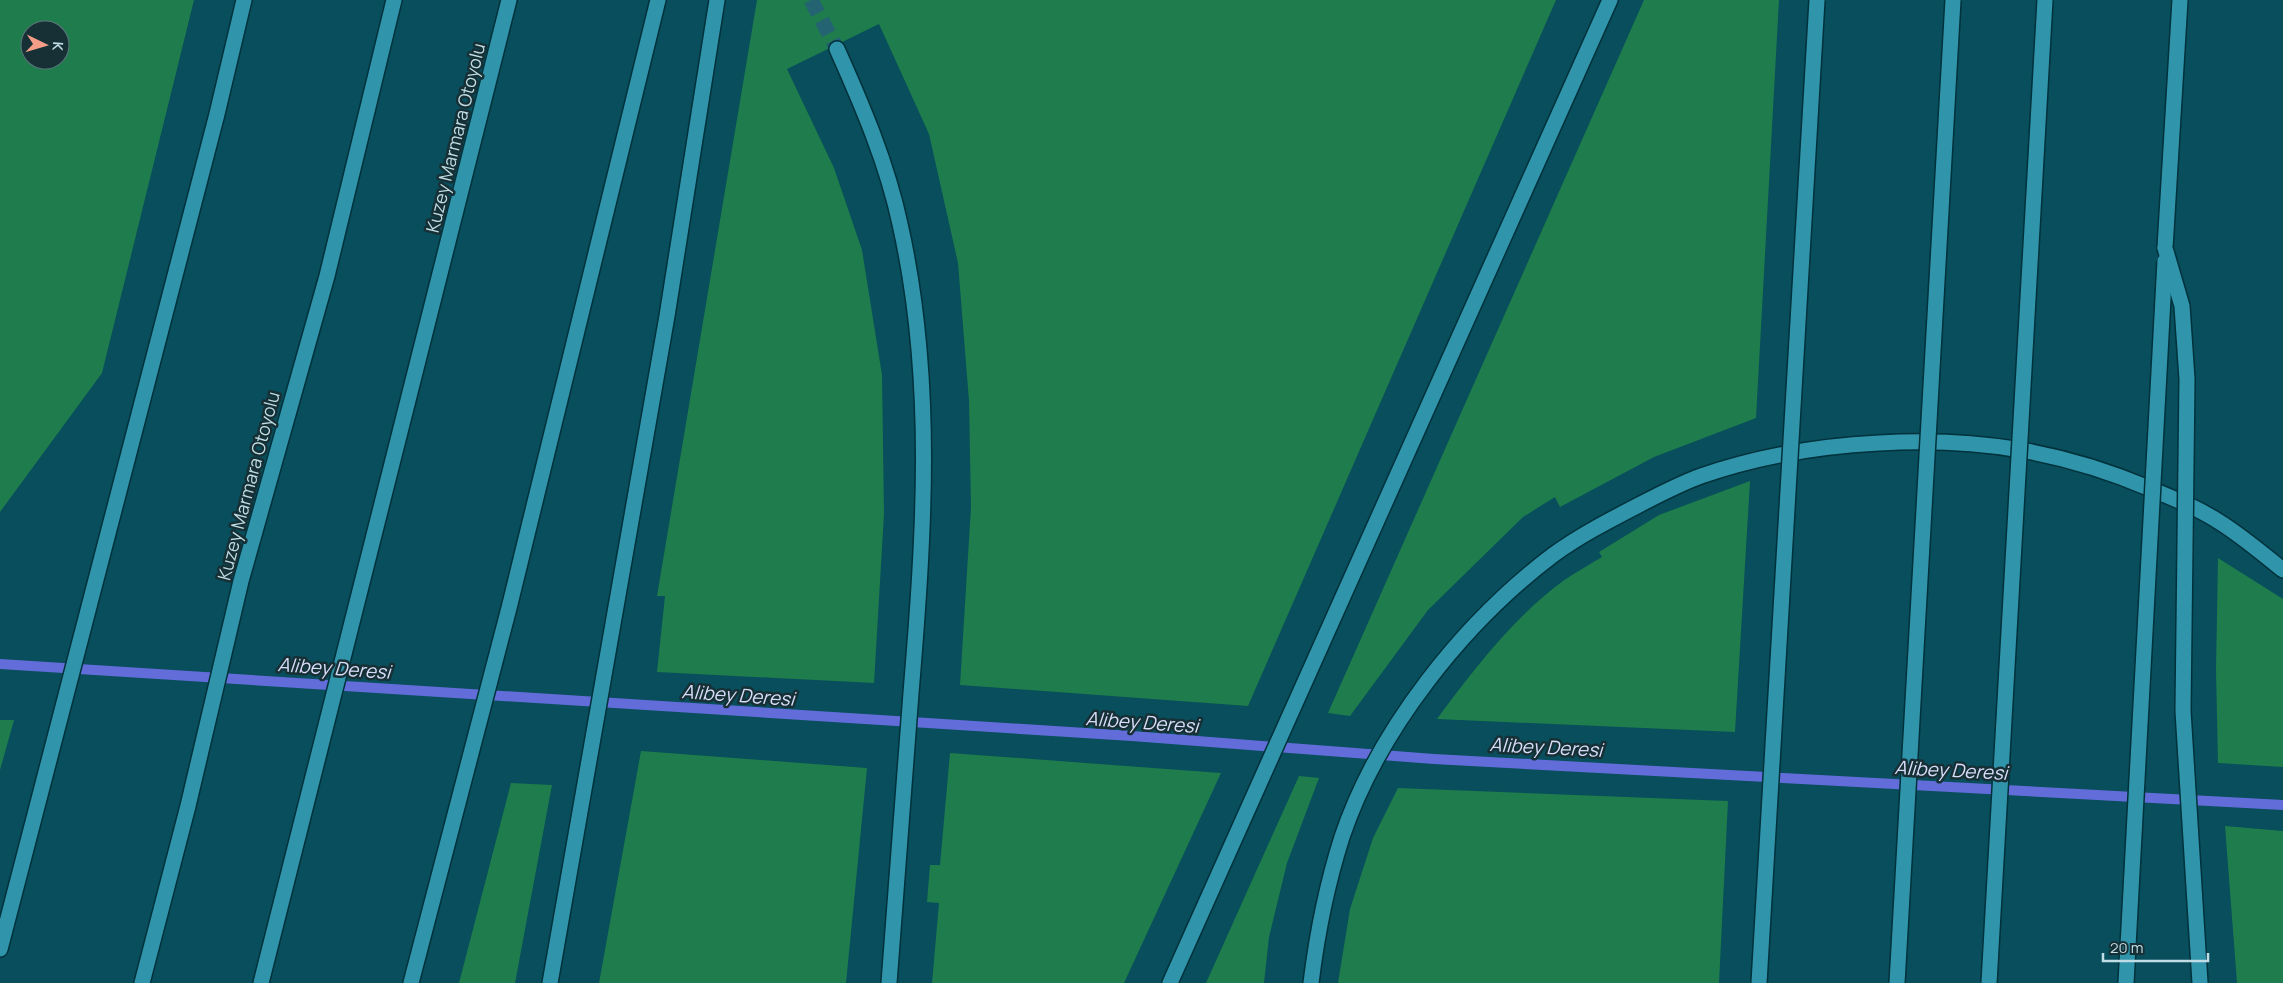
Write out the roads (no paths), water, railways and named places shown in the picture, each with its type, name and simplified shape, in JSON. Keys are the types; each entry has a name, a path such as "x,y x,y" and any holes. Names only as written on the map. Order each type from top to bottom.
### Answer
{"highway":[{"path":"0,949 217,114 244,0"},
{"name":"Kuzey Marmara Otoyolu","path":"142,983 188,806 241,581 326,276 394,0"},
{"name":"Kuzey Marmara Otoyolu","path":"261,983 509,0"},
{"path":"411,983 509,608 658,0"},
{"path":"550,983 667,316 717,0"},
{"path":"1170,983 1610,0"},
{"path":"1759,983 1817,0"},
{"path":"1897,983 1953,0"},
{"path":"1989,983 2045,0"},
{"path":"2126,983 2180,0"},
{"path":"837,49 880,154 900,222 911,282 919,343 925,486 918,606 889,983"},
{"path":"2165,248 2182,306 2187,379 2183,711 2200,983"},
{"path":"1311,983 1315,951 1329,884 1343,835 1365,785 1390,736 1429,677 1470,631 1512,590 1554,555 1599,526 1698,477 1747,462 1806,450 1914,441 1978,443 2055,456 2115,474 2173,498 2220,522 2283,570"}],"waterway":[{"name":"Alibey Deresi","path":"0,664 1132,736 1434,759 2283,805"}],"tunnel":[{"path":"811,0 837,49"}]}
